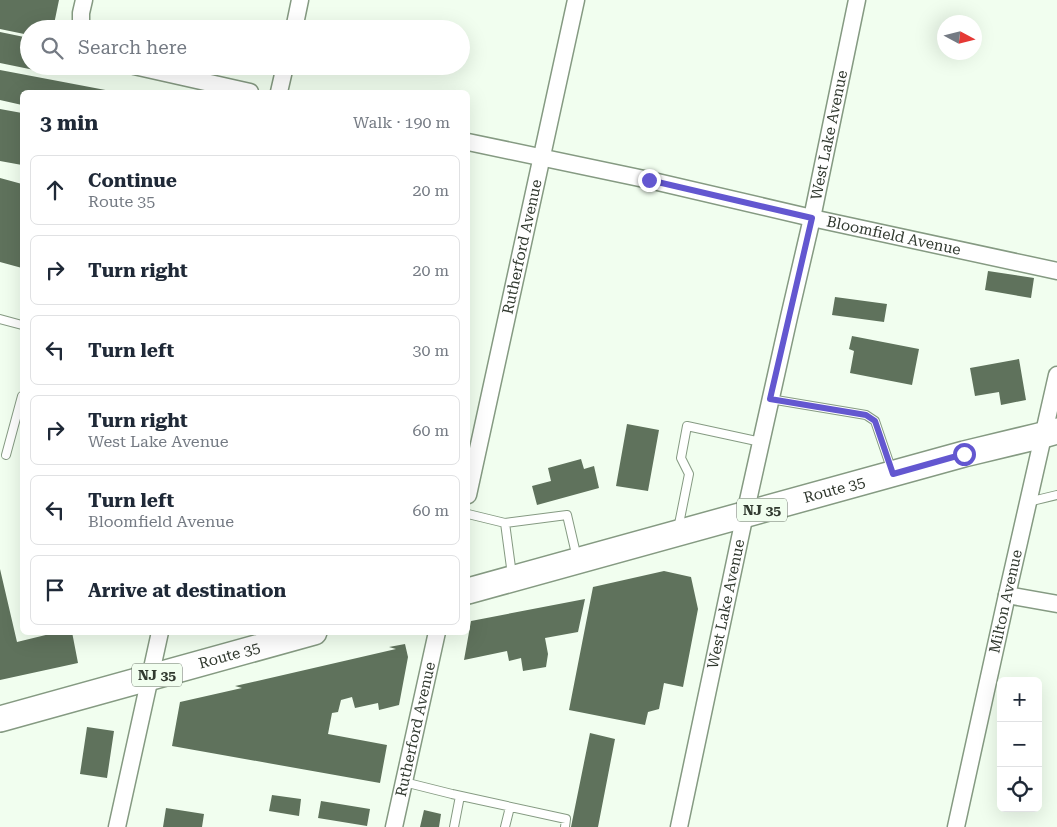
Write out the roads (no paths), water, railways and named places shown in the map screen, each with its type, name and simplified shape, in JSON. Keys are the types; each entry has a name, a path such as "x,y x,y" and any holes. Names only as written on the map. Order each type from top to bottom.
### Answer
{"main road":[{"name":"Route 35","path":"470,589 964,454 1050,433"},
{"name":"Route 35","path":"0,719 303,635"}],"street":[{"path":"81,20 84,0"},
{"path":"296,20 300,0"},
{"name":"Rutherford Avenue","path":"470,486 576,0"},
{"name":"West Lake Avenue","path":"679,827 770,399 812,218 857,0"},
{"path":"174,75 241,90"},
{"path":"280,90 283,75"},
{"name":"Bloomfield Avenue","path":"470,142 649,180 812,218 1057,271"},
{"name":"Milton Avenue","path":"956,827 1028,502 1050,433 1057,376"},
{"path":"1007,594 1057,604"},
{"path":"118,827 159,635"},
{"name":"Rutherford Avenue","path":"394,827 436,635"}],"lane":[{"path":"0,319 20,324"},
{"path":"770,399 866,415 875,421 893,474"},
{"path":"6,455 20,403"},
{"path":"677,533 689,474 680,458 688,426 761,442"},
{"path":"1028,502 1057,495"},
{"path":"470,514 505,523 567,515 578,560"},
{"path":"505,523 512,578"},
{"path":"404,782 566,819 564,827"},
{"path":"454,827 460,796"},
{"path":"505,827 510,807"}]}
